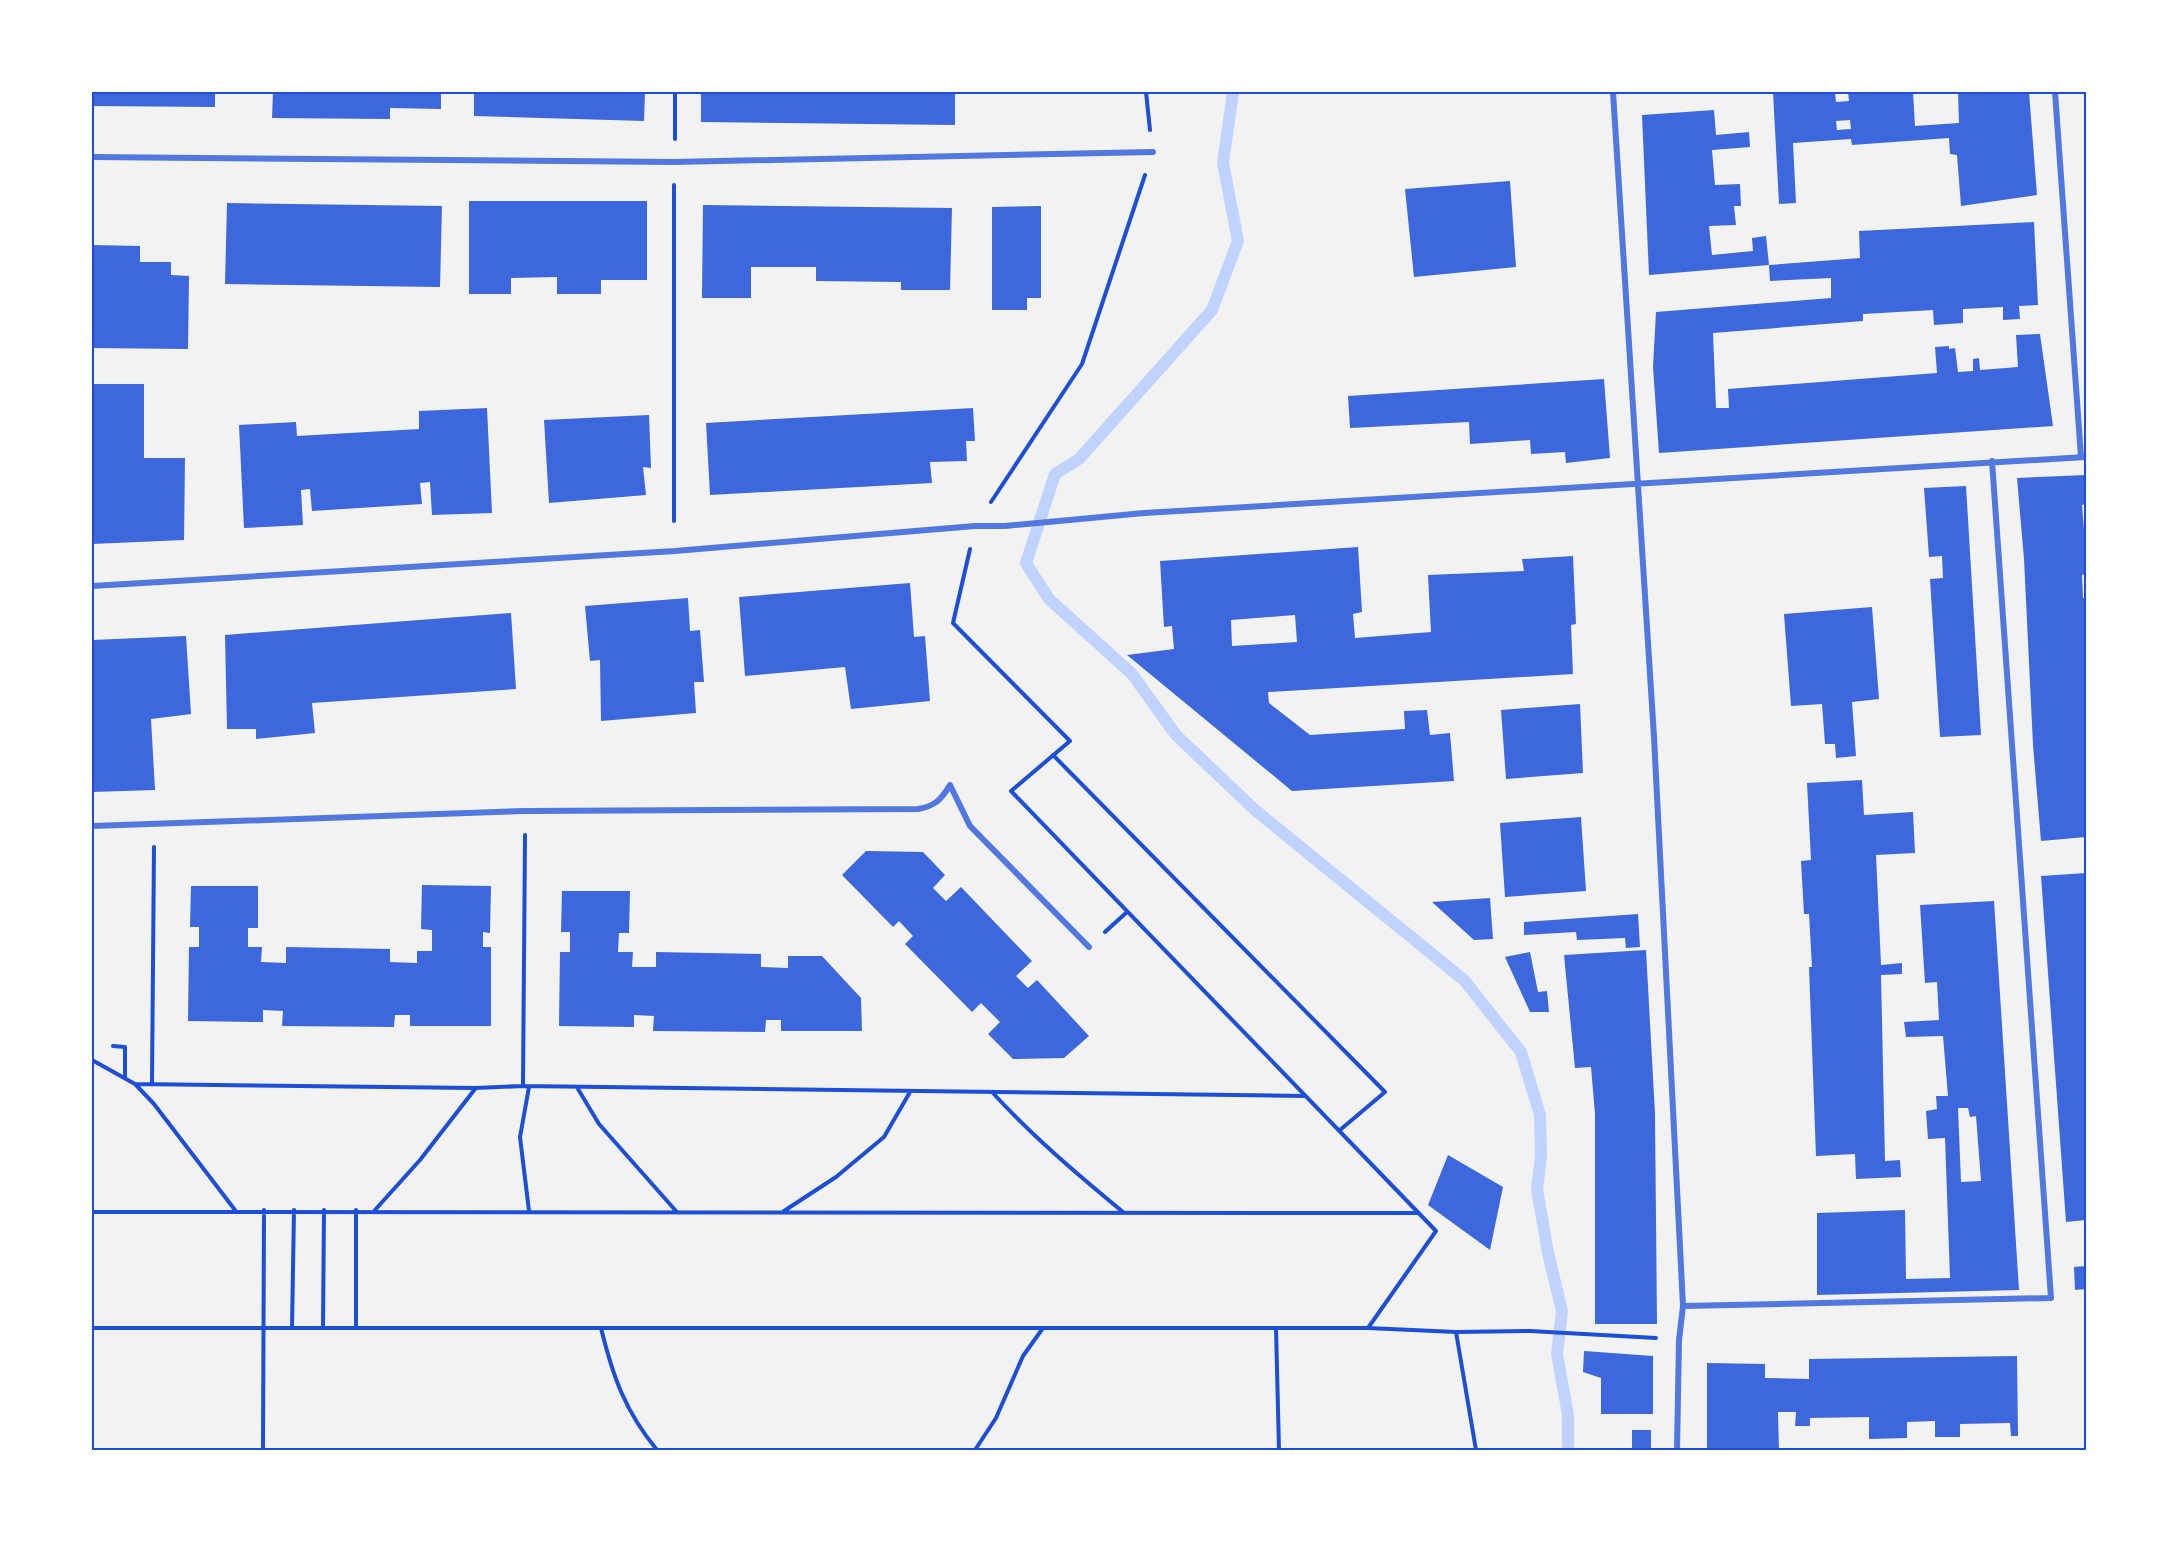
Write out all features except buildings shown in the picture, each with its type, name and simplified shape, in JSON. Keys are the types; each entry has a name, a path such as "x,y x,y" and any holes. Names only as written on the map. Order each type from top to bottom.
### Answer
{"street":[{"path":"1613,92 1654,737 1683,1306 1679,1340 1677,1450"},
{"path":"92,586 675,551 1143,513 2084,457 2055,92"},
{"path":"92,157 674,162 1153,152"},
{"path":"1683,1306 2051,1298 1992,461"},
{"path":"92,826 525,811 918,809 931,807 941,799 950,785 970,826 1089,947"}],"path":[{"path":"674,521 675,92"},
{"path":"1146,92 1153,152 1082,364 975,526 953,622 1070,741 1011,791 1436,1231 1368,1328"},
{"path":"1053,755 1385,1092 1340,1130"},
{"path":"525,811 526,1087 520,1137 529,1211"},
{"path":"152,1083 154,824"},
{"path":"113,1046 125,1047 125,1078"},
{"path":"92,1060 135,1084 154,1104 235,1210"},
{"path":"135,1084 1306,1096"},
{"path":"374,1211 420,1160 475,1088"},
{"path":"577,1088 599,1124 676,1211"},
{"path":"783,1212 836,1177 884,1137 910,1092"},
{"path":"992,1092 1035,1136 1123,1212"},
{"path":"263,1450 264,1210"},
{"path":"292,1328 294,1210"},
{"path":"323,1328 324,1210"},
{"path":"92,1212 356,1210 1419,1213"},
{"path":"356,1210 356,1328"},
{"path":"92,1328 1368,1328 1642,1336"},
{"path":"602,1328 620,1392 629,1411 657,1450"},
{"path":"975,1450 996,1418 1023,1356 1043,1328"},
{"path":"1276,1328 1279,1450"},
{"path":"1456,1332 1476,1450"}],"waterway":[{"path":"1233,92 1223,163 1238,241 1212,310 1079,459 1055,474 1026,563 1049,599 1132,674 1176,735 1255,810 1464,980 1521,1052 1540,1115 1541,1157 1537,1189 1548,1253 1562,1311 1557,1354 1568,1415 1568,1450"}]}
